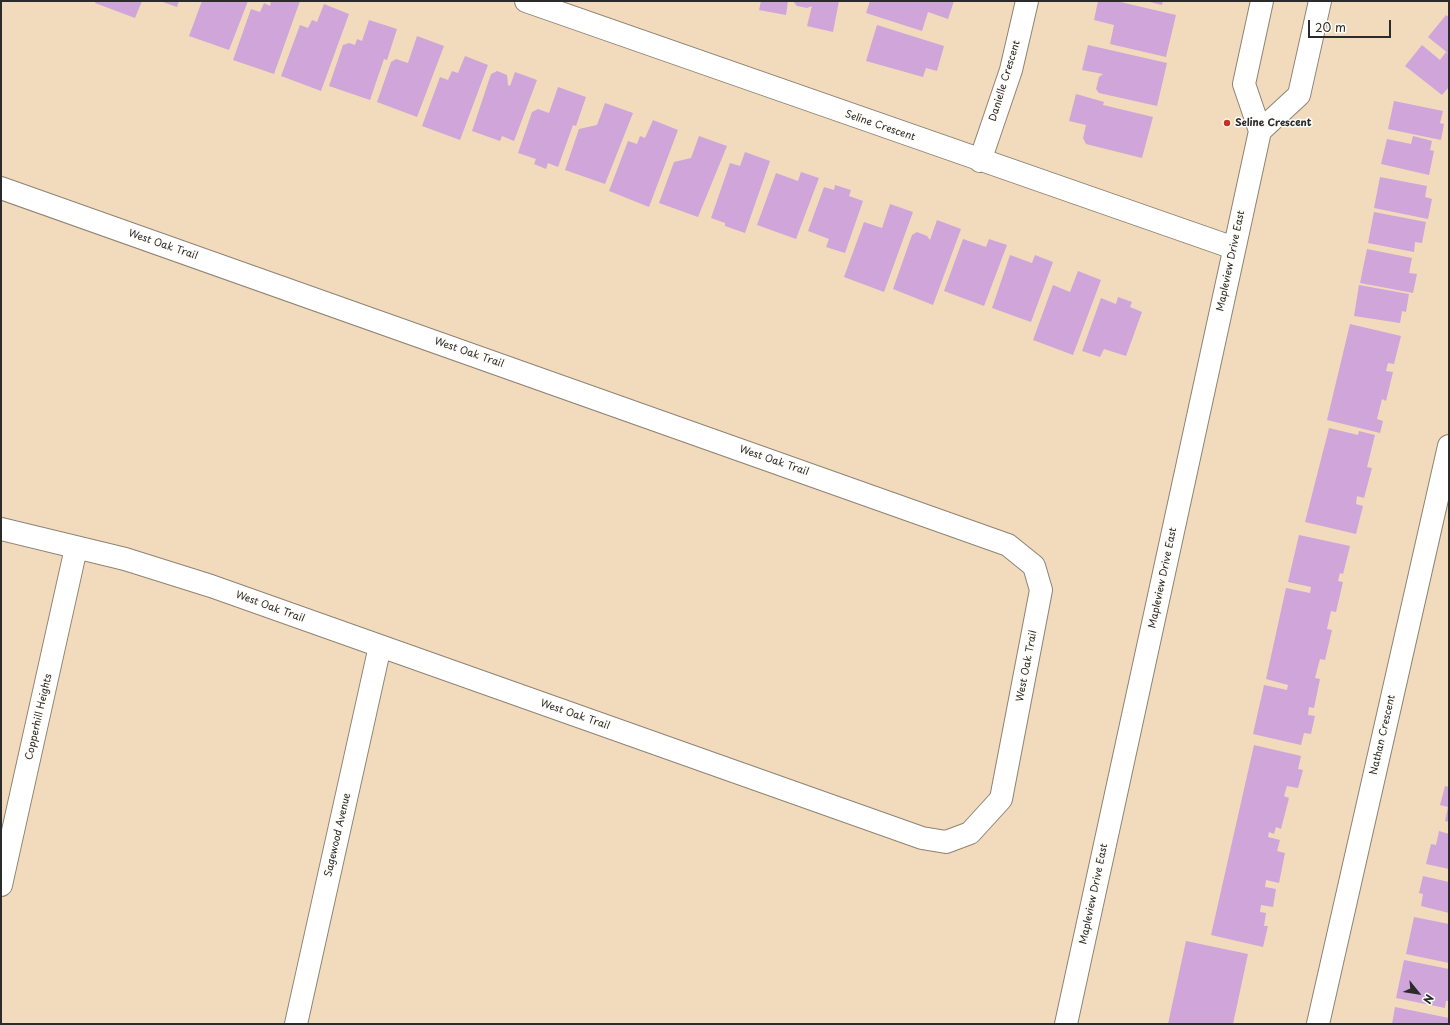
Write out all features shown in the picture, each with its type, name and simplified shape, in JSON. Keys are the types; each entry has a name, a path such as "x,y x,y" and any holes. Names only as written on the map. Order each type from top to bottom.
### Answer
{"street":[{"name":"Seline Crescent","path":"526,1 980,161 1234,248"},
{"name":"Danielle Crescent","path":"980,161 1011,70 1028,1"},
{"path":"1262,1 1244,84 1260,131 1299,95 1320,1"},
{"name":"Mapleview Drive East","path":"1066,1024 1260,131"},
{"name":"West Oak Trail","path":"1,188 1008,545 1034,566 1042,590 1002,799 970,834 946,842 922,838 211,586 125,560 1,530"},
{"name":"Nathan Crescent","path":"1318,1024 1449,446"},
{"name":"Copperhill Heights","path":"1,885 76,548"},
{"name":"Sagewood Avenue","path":"296,1024 380,646"}],"building":[{"path":"96,1 142,1 135,18 95,3"},
{"path":"160,1 179,1 177,7"},
{"path":"202,1 248,1 229,50 189,36"},
{"path":"271,1 300,1 274,74 233,60 251,9 260,12 264,3 270,6"},
{"path":"761,1 788,1 786,15 759,10"},
{"path":"793,1 839,1 833,32 807,26 812,6 807,8 797,6"},
{"path":"870,1 954,1 948,19 928,12 922,31 866,13"},
{"path":"1098,1 1116,1 1176,15 1166,57 1110,44 1114,25 1094,20"},
{"path":"1146,1 1163,1 1162,5"},
{"path":"324,4 349,14 321,91 281,76 300,25 308,28 312,20 317,22"},
{"path":"1446,15 1449,17 1449,54 1428,37"},
{"path":"369,20 397,29 387,60 384,59 370,100 329,86 343,45 349,43 355,45 357,39 362,41"},
{"path":"877,25 944,46 937,71 926,68 923,77 866,61"},
{"path":"417,36 444,46 417,117 377,102 391,62 396,59 408,63"},
{"path":"1088,45 1167,63 1157,106 1099,93 1096,89 1099,77 1103,74 1082,70"},
{"path":"1422,45 1440,60 1446,52 1449,55 1449,87 1442,95 1405,66"},
{"path":"465,56 488,65 460,140 422,126 440,77 448,80 452,71 458,73"},
{"path":"497,71 507,75 508,85 510,86 515,72 537,80 514,141 502,136 500,141 472,131 491,74"},
{"path":"558,87 586,97 576,126 573,125 558,167 548,163 546,169 534,164 536,159 518,153 532,112 538,109 549,113"},
{"path":"1076,94 1104,102 1103,105 1153,117 1142,158 1086,144 1083,138 1086,125 1069,121"},
{"path":"1394,101 1443,111 1440,123 1444,124 1441,140 1388,129"},
{"path":"605,103 633,113 605,184 565,170 579,129 597,125"},
{"path":"653,120 678,130 649,207 609,191 628,141 637,144 640,136 645,138"},
{"path":"699,136 727,146 698,217 659,203 674,162 691,158"},
{"path":"1413,136 1432,141 1430,150 1434,151 1429,175 1381,164 1387,139 1411,144"},
{"path":"745,152 770,161 745,233 725,226 725,223 711,218 730,163 740,166"},
{"path":"801,172 819,178 796,239 757,225 776,173 798,181"},
{"path":"1380,177 1427,186 1425,197 1432,199 1428,219 1374,208"},
{"path":"835,185 851,190 849,196 863,201 845,253 826,247 829,239 808,231 824,187 834,190"},
{"path":"890,204 913,212 884,292 844,277 864,222 882,228"},
{"path":"1374,212 1426,222 1422,243 1415,242 1414,252 1368,243"},
{"path":"937,220 961,229 933,305 893,289 912,235 917,232 927,236 930,240"},
{"path":"963,239 986,247 989,239 1007,245 984,306 944,291"},
{"path":"1367,249 1412,258 1409,273 1417,274 1413,293 1360,283"},
{"path":"1010,255 1032,263 1035,255 1053,262 1031,322 992,308"},
{"path":"1078,271 1101,280 1073,355 1033,340 1053,285 1070,292"},
{"path":"1359,285 1409,294 1406,312 1402,311 1400,323 1354,316"},
{"path":"1118,297 1132,302 1130,307 1142,312 1126,356 1104,349 1100,357 1082,351 1101,298 1116,304"},
{"path":"1350,324 1401,336 1394,364 1388,363 1386,371 1393,372 1386,401 1382,399 1377,419 1383,421 1380,433 1327,420"},
{"path":"1329,428 1358,435 1359,431 1375,435 1367,467 1372,468 1364,498 1357,496 1356,504 1363,506 1356,534 1305,522"},
{"path":"1299,535 1350,546 1343,574 1340,573 1338,581 1343,582 1336,612 1331,611 1327,629 1332,630 1325,660 1320,659 1315,678 1320,679 1314,708 1309,707 1308,715 1315,716 1311,734 1304,733 1301,745 1253,734 1264,685 1287,690 1288,685 1266,679 1286,588 1310,593 1311,587 1288,582"},
{"path":"1254,745 1301,756 1298,769 1303,770 1298,788 1287,786 1284,796 1289,798 1281,829 1276,827 1274,834 1269,832 1268,837 1280,840 1277,851 1285,853 1279,883 1266,880 1265,887 1276,889 1273,907 1261,905 1260,912 1266,913 1264,926 1268,926 1263,947 1211,935"},
{"path":"1445,786 1449,787 1449,822 1445,821 1448,807 1440,805"},
{"path":"1439,831 1449,834 1449,869 1426,864 1431,844 1436,845"},
{"path":"1423,876 1449,882 1449,913 1421,906 1423,894 1419,893"},
{"path":"1414,917 1449,924 1449,963 1406,954"},
{"path":"1186,941 1248,954 1233,1024 1168,1024"},
{"path":"1404,960 1449,969 1449,1001 1446,1001 1445,1008 1396,998"},
{"path":"1395,1007 1449,1018 1449,1024 1392,1024"}],"place":[{"name":"Seline Crescent","path":"1227,123"}]}
